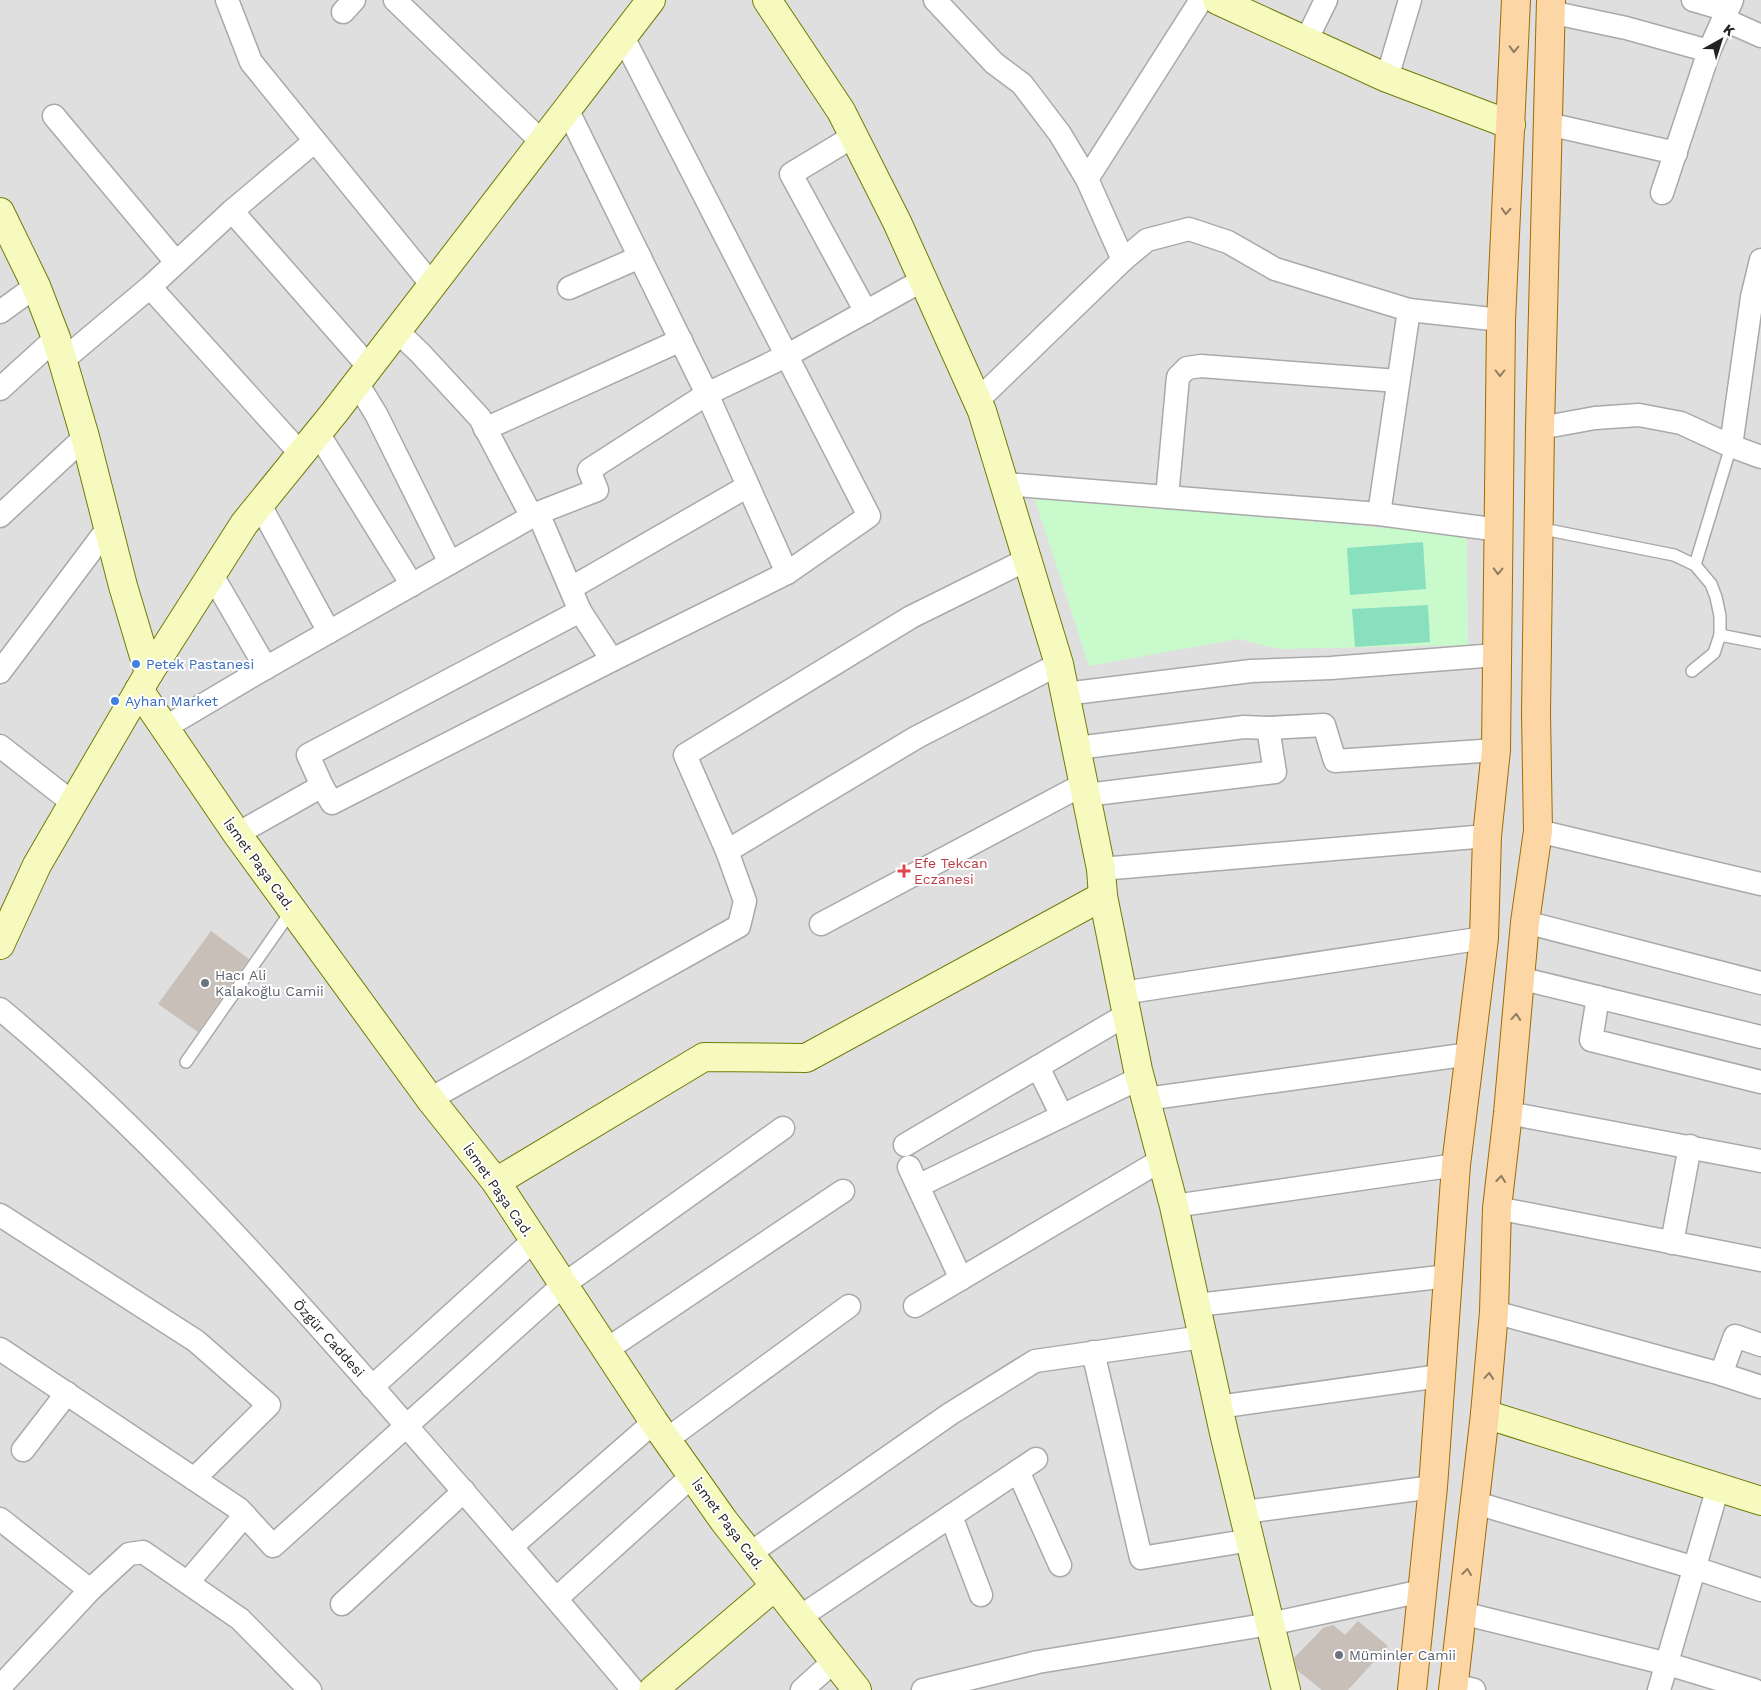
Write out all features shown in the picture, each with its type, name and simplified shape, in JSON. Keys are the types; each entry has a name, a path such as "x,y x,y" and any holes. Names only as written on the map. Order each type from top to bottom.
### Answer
{"main road":[{"path":"0,946 37,865 144,682 244,524 363,375 651,0"},
{"path":"767,0 841,111 897,222 977,401 1005,484 1059,664 1101,869 1103,896 1124,1004 1143,1088 1174,1206 1218,1407 1286,1690"},
{"path":"1217,0 1387,78 1510,125"},
{"path":"1412,1690 1432,1486 1456,1164 1484,938 1487,836 1496,750 1500,320 1516,0"},
{"path":"1460,1688 1462,1613 1476,1504 1494,1312 1497,1208 1508,1113 1525,922 1538,831 1536,705 1538,528 1550,6"},
{"name":"İsmet Paşa Cad.","path":"0,212 36,286 60,349 108,528 144,682 164,728 236,834 430,1099 496,1182 660,1431 724,1521 857,1690"},
{"path":"496,1182 704,1056 806,1058 1103,896"},
{"path":"1485,1414 1761,1501"},
{"path":"653,1690 775,1586"}],"street":[{"path":"227,0 251,62 432,285"},
{"path":"395,0 542,142"},
{"path":"935,0 994,63 1022,84 1060,134 1087,179 1123,260"},
{"path":"1087,179 1202,0"},
{"path":"1306,42 1326,0"},
{"path":"1387,78 1410,0"},
{"path":"1693,0 1727,9 1761,36"},
{"path":"1550,6 1709,51"},
{"path":"1662,193 1709,51 1727,9"},
{"path":"580,611 308,755 332,803 787,573 869,516 623,37"},
{"path":"567,109 707,394 787,573"},
{"path":"54,116 176,262"},
{"path":"1548,124 1676,153"},
{"path":"854,136 791,174 866,312"},
{"path":"0,388 150,287 232,210 315,141"},
{"path":"232,210 363,375 376,414 450,563"},
{"path":"977,401 1123,260 1147,240 1189,229 1228,242 1275,269 1409,310 1500,320"},
{"path":"569,288 640,257"},
{"path":"1731,446 1757,298 1761,260"},
{"path":"164,728 535,515 598,490 589,470 707,394 786,356 923,280"},
{"path":"0,312 36,286"},
{"path":"150,287 309,443 412,585"},
{"path":"1379,514 1409,310"},
{"path":"397,331 480,418 535,515 571,588 580,611 612,660"},
{"path":"486,428 681,340"},
{"path":"1167,498 1178,378 1187,368 1201,366 1398,381"},
{"path":"1540,428 1595,418 1639,415 1681,423 1731,446 1761,457"},
{"path":"0,516 85,437"},
{"path":"1005,484 1379,514 1499,530"},
{"path":"571,588 748,486"},
{"path":"260,505 329,632"},
{"path":"0,672 108,528"},
{"path":"430,1099 739,926 745,901 727,851 685,755 911,617 1028,559"},
{"path":"212,575 266,668"},
{"path":"1065,694 1251,671 1331,668 1496,655"},
{"path":"727,851 917,737 1059,664"},
{"path":"1077,748 1244,726 1268,728 1324,725 1335,761 1496,750"},
{"path":"821,924 1085,790 1275,772 1268,728"},
{"path":"0,746 73,803"},
{"path":"236,834 322,786"},
{"path":"1538,831 1761,884"},
{"path":"1101,869 1487,836"},
{"path":"1525,922 1761,983"},
{"path":"905,1145 1038,1067 1124,1004 1484,938"},
{"path":"1519,978 1761,1037"},
{"path":"1598,996 1591,1040 1761,1082"},
{"name":"Özgür Caddesi","path":"0,1010 33,1037 151,1148 275,1277 512,1546 633,1690"},
{"path":"961,1279 913,1176 1062,1116 1143,1088 1470,1054"},
{"path":"1038,1067 1062,1116"},
{"path":"1508,1113 1690,1146 1761,1161"},
{"path":"0,1349 240,1509 273,1546 563,1285 783,1128"},
{"path":"1672,1243 1690,1146"},
{"path":"915,1306 1162,1159"},
{"path":"1174,1206 1456,1164"},
{"path":"606,1350 843,1191"},
{"path":"1497,1208 1761,1260"},
{"path":"0,1215 196,1341 269,1405 194,1479"},
{"path":"372,1387 534,1240"},
{"path":"1197,1305 1448,1276"},
{"path":"512,1546 660,1431 849,1306"},
{"path":"1494,1312 1721,1374 1761,1387"},
{"path":"1721,1374 1735,1336 1761,1345"},
{"path":"749,1554 950,1414 1035,1361 1203,1337"},
{"path":"1093,1352 1141,1558 1251,1540"},
{"path":"1218,1407 1440,1376"},
{"path":"23,1450 67,1394"},
{"path":"800,1617 1036,1459"},
{"path":"1018,1471 1060,1565"},
{"path":"557,1598 692,1476"},
{"path":"1244,1512 1432,1486"},
{"path":"1659,1690 1718,1487"},
{"path":"342,1604 464,1491"},
{"path":"1476,1504 1695,1568 1761,1590"},
{"path":"188,1582 245,1515"},
{"path":"951,1516 981,1595"},
{"path":"0,1519 90,1590"},
{"path":"4,1685 90,1590 129,1554 143,1552 240,1619 310,1690"},
{"path":"923,1690 1038,1662 1270,1624 1422,1591"},
{"path":"1462,1613 1668,1664 1754,1690"},
{"path":"802,1690 834,1661"}],"lane":[{"path":"1695,565 1731,446"},
{"path":"1538,528 1674,555 1695,565 1711,584 1716,597 1720,616 1720,635 1714,653 1692,671"},
{"path":"1720,635 1761,643"},
{"path":"186,1062 292,910"}],"shaded area":[{"path":"0,0 1761,0 1761,1690 0,1690"}],"green space":[{"path":"1034,497 1467,535 1468,645 1279,649 1238,639 1089,666"},
{"path":"1423,542 1426,589 1350,595 1347,548"},
{"path":"1428,605 1430,642 1355,647 1352,609"}],"building":[{"name":"Hacı Ali Kalakoğlu Camii","path":"211,931 249,959 198,1032 158,1004"},
{"name":"Müminler Camii","path":"1358,1621 1388,1646 1348,1690 1322,1690 1297,1670 1294,1658 1323,1628 1333,1625 1345,1635"}],"place":[{"name":"Petek Pastanesi","path":"136,664"},
{"name":"Ayhan Market","path":"115,701"},
{"name":"Efe Tekcan Eczanesi","path":"904,871"},
{"name":"Hacı Ali Kalakoğlu Camii","path":"205,983"},
{"name":"Müminler Camii","path":"1339,1655"}]}
